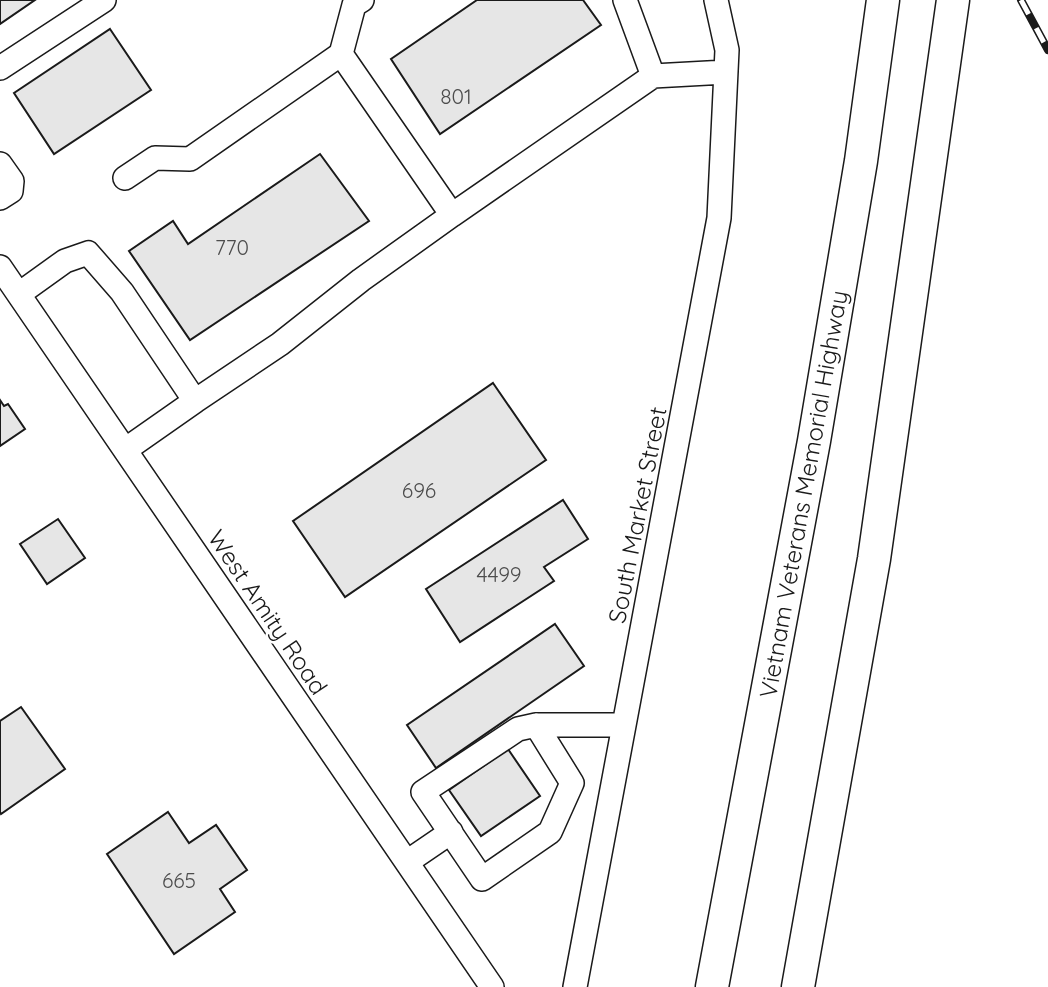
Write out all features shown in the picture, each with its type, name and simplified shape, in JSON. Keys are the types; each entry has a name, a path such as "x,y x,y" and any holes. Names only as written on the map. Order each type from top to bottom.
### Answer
{"highway":[{"name":"Vietnam Veterans Memorial Highway","path":"712,987 814,441 861,161 883,0"},
{"path":"798,987 874,559 953,0"}],"street":[{"path":"0,68 104,0"},
{"path":"125,178 155,158 190,159 341,54 354,5 362,0"},
{"path":"625,0 653,76"},
{"name":"South Market Street","path":"575,987 719,218 727,61 716,0"},
{"path":"341,54 452,215"},
{"path":"125,450 280,344 361,280 653,76 727,61"},
{"path":"0,164 12,181 11,191 0,198"},
{"path":"19,295 65,261 88,253 122,292 195,401"},
{"name":"West Amity Road","path":"0,267 492,987"},
{"path":"536,725 572,783 550,832 482,878 423,792 518,729 536,725 624,724"},
{"path":"407,862 451,832"}],"building":[{"path":"0,0 35,0 0,24"},
{"path":"477,0 583,0 601,25 440,134 391,59"},
{"path":"110,29 151,90 54,154 14,93"},
{"path":"320,154 369,221 190,340 129,251 173,221 188,244"},
{"path":"493,383 546,460 345,597 293,521"},
{"path":"0,400 4,406 8,404 25,429 0,446"},
{"path":"563,500 588,539 544,567 554,581 460,642 426,589"},
{"path":"58,519 85,558 47,584 20,544"},
{"path":"555,624 584,666 436,768 407,725"},
{"path":"21,707 65,769 1,814 0,721"},
{"path":"508,749 540,796 481,836 449,790"},
{"path":"168,812 189,843 216,825 247,870 220,889 235,912 174,954 107,854"}],"railway":[{"path":"1021,0 1048,50"}]}
